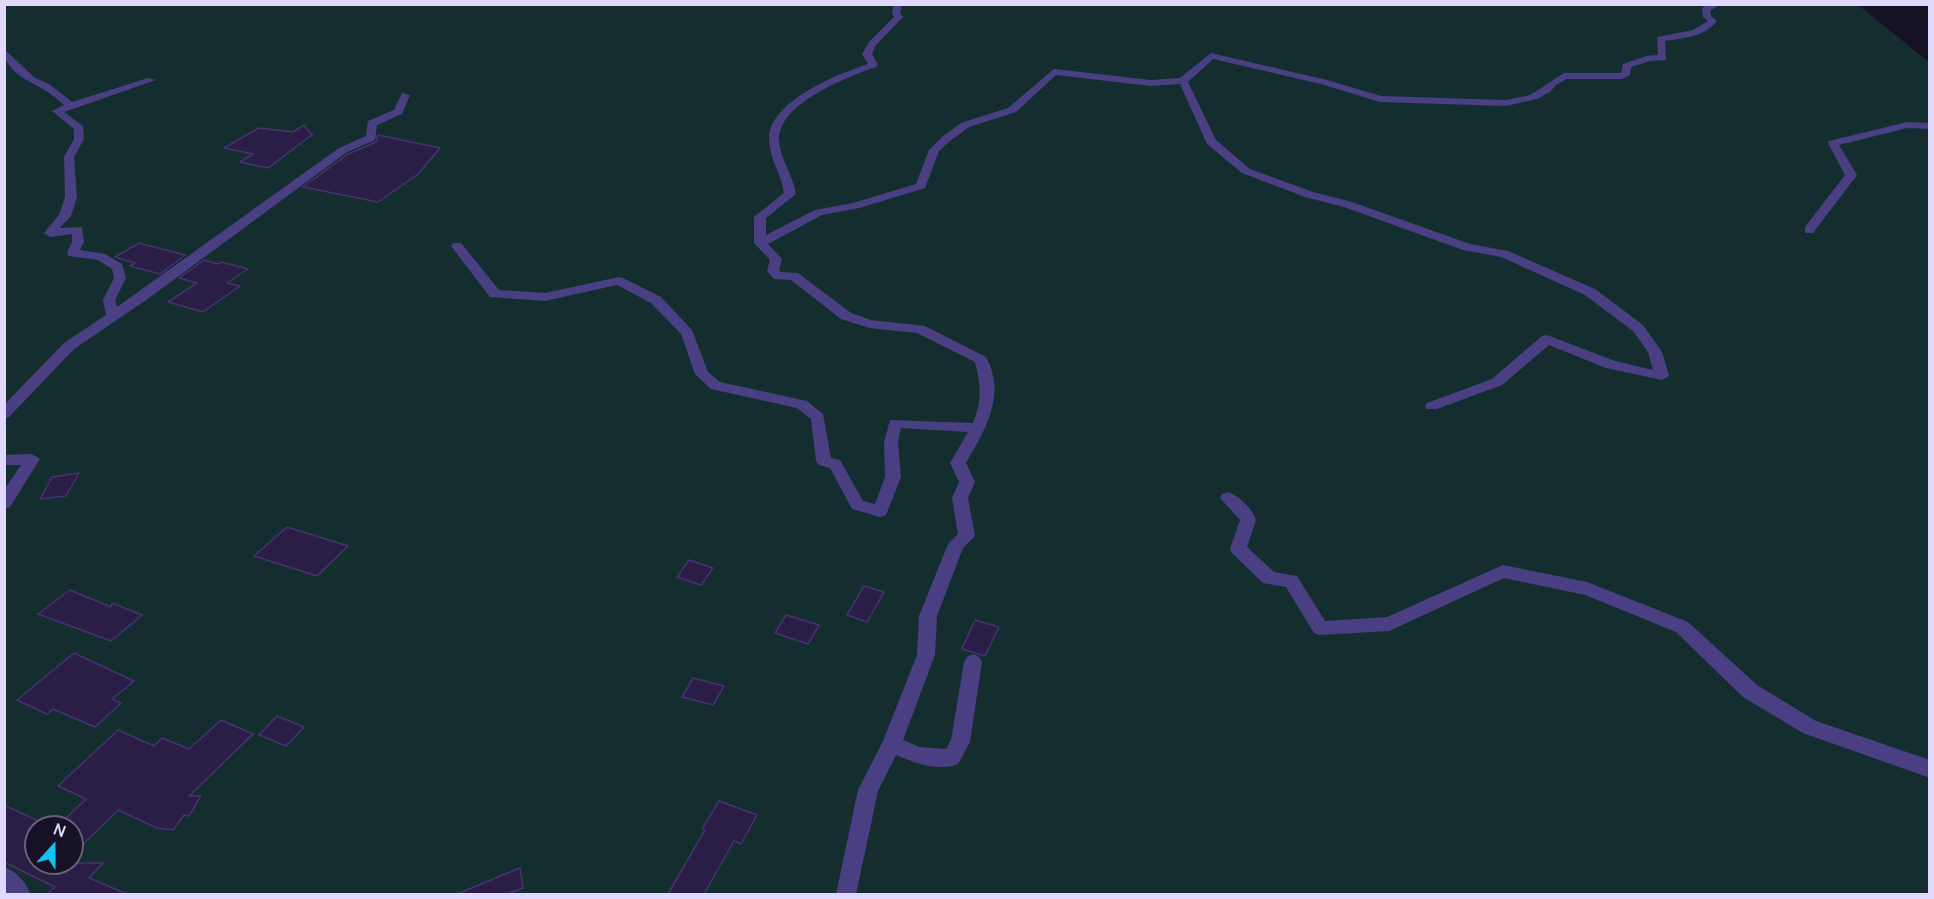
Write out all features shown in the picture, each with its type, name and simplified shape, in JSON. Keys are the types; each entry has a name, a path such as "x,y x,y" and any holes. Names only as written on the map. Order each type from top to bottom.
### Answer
{"street":[{"path":"846,894 868,790 892,744 926,655 928,616 956,544 967,537 960,498 967,482 958,463 986,414 988,379 981,360 920,329 869,324 846,316 794,276 778,276 773,272 776,259 760,243 760,217 790,194 790,182 782,172 774,135 784,115 803,98 811,96 835,78 873,64 867,54 872,45 899,17 896,13 898,4"},
{"path":"760,243 819,212 855,206 921,186 934,150 946,139 965,125 1012,110 1054,72 1151,82 1183,81 1211,56 1324,82 1380,99 1506,103 1533,97 1547,90 1551,84 1564,76 1623,76 1627,73 1626,66 1649,58 1663,58 1660,39 1683,35 1710,26 1713,21 1707,17 1705,10 1717,4"},
{"path":"4,52 13,64 71,106"},
{"path":"113,316 109,300 120,278 118,267 101,257 73,253 78,242 78,230 50,233 65,216 71,197 69,157 80,139 79,128 57,111 151,80"},
{"path":"1183,81 1211,142 1246,171 1309,195 1348,204 1467,247 1504,254 1590,292 1638,328 1654,351 1662,376 1611,365 1547,339 1497,382 1432,406"},
{"path":"4,414 69,346 343,150 371,138 372,123 398,112 405,95"},
{"path":"1809,230 1851,175 1833,143 1907,125 1929,126"},
{"path":"458,246 495,294 544,297 619,281 656,300 687,333 702,374 716,386 802,404 818,417 824,461 835,464 858,505 880,511 893,477 891,442 895,423 978,428"},
{"path":"4,460 32,459 4,503"},
{"path":"1228,498 1248,515 1250,525 1238,549 1269,578 1291,580 1320,628 1389,624 1503,571 1587,589 1682,627 1750,691 1810,727 1929,769"},
{"path":"892,744 919,756 951,758 960,742 973,662"},
{"path":"4,877 20,894"}],"green space":[{"path":"1857,4 1929,62 1929,894 5,894 5,5"}],"building":[{"path":"304,125 313,134 268,168 240,162 253,154 224,148 259,128 293,132"},
{"path":"378,135 440,148 418,174 378,202 303,187 348,154 376,142"},
{"path":"139,243 185,255 160,274 130,266 135,263 115,257"},
{"path":"204,260 248,269 227,283 240,286 203,312 168,302 197,283 179,278"},
{"path":"79,473 66,496 40,499 52,477"},
{"path":"287,527 348,546 317,576 254,556"},
{"path":"689,560 713,568 701,585 677,577"},
{"path":"864,586 884,592 867,622 847,615"},
{"path":"70,590 111,607 112,603 142,615 111,641 38,614"},
{"path":"786,615 819,625 808,644 775,633"},
{"path":"975,620 999,627 985,656 962,649"},
{"path":"74,653 134,681 112,699 121,703 95,727 53,709 47,714 17,700"},
{"path":"693,678 724,686 713,705 682,697"},
{"path":"277,716 304,727 286,746 259,735"},
{"path":"221,720 253,734 189,796 201,796 189,816 184,815 173,830 157,828 118,810 84,843 84,815 69,815 86,799 58,786 118,730 154,746 162,738 189,749"},
{"path":"719,801 757,815 741,844 734,841 704,894 668,894 705,830 702,829"},
{"path":"4,805 25,815 24,872 4,862"},
{"path":"84,863 103,863 89,878 127,894 47,894 55,887 31,875 84,875"},
{"path":"520,868 523,888 508,894 457,894"}]}
